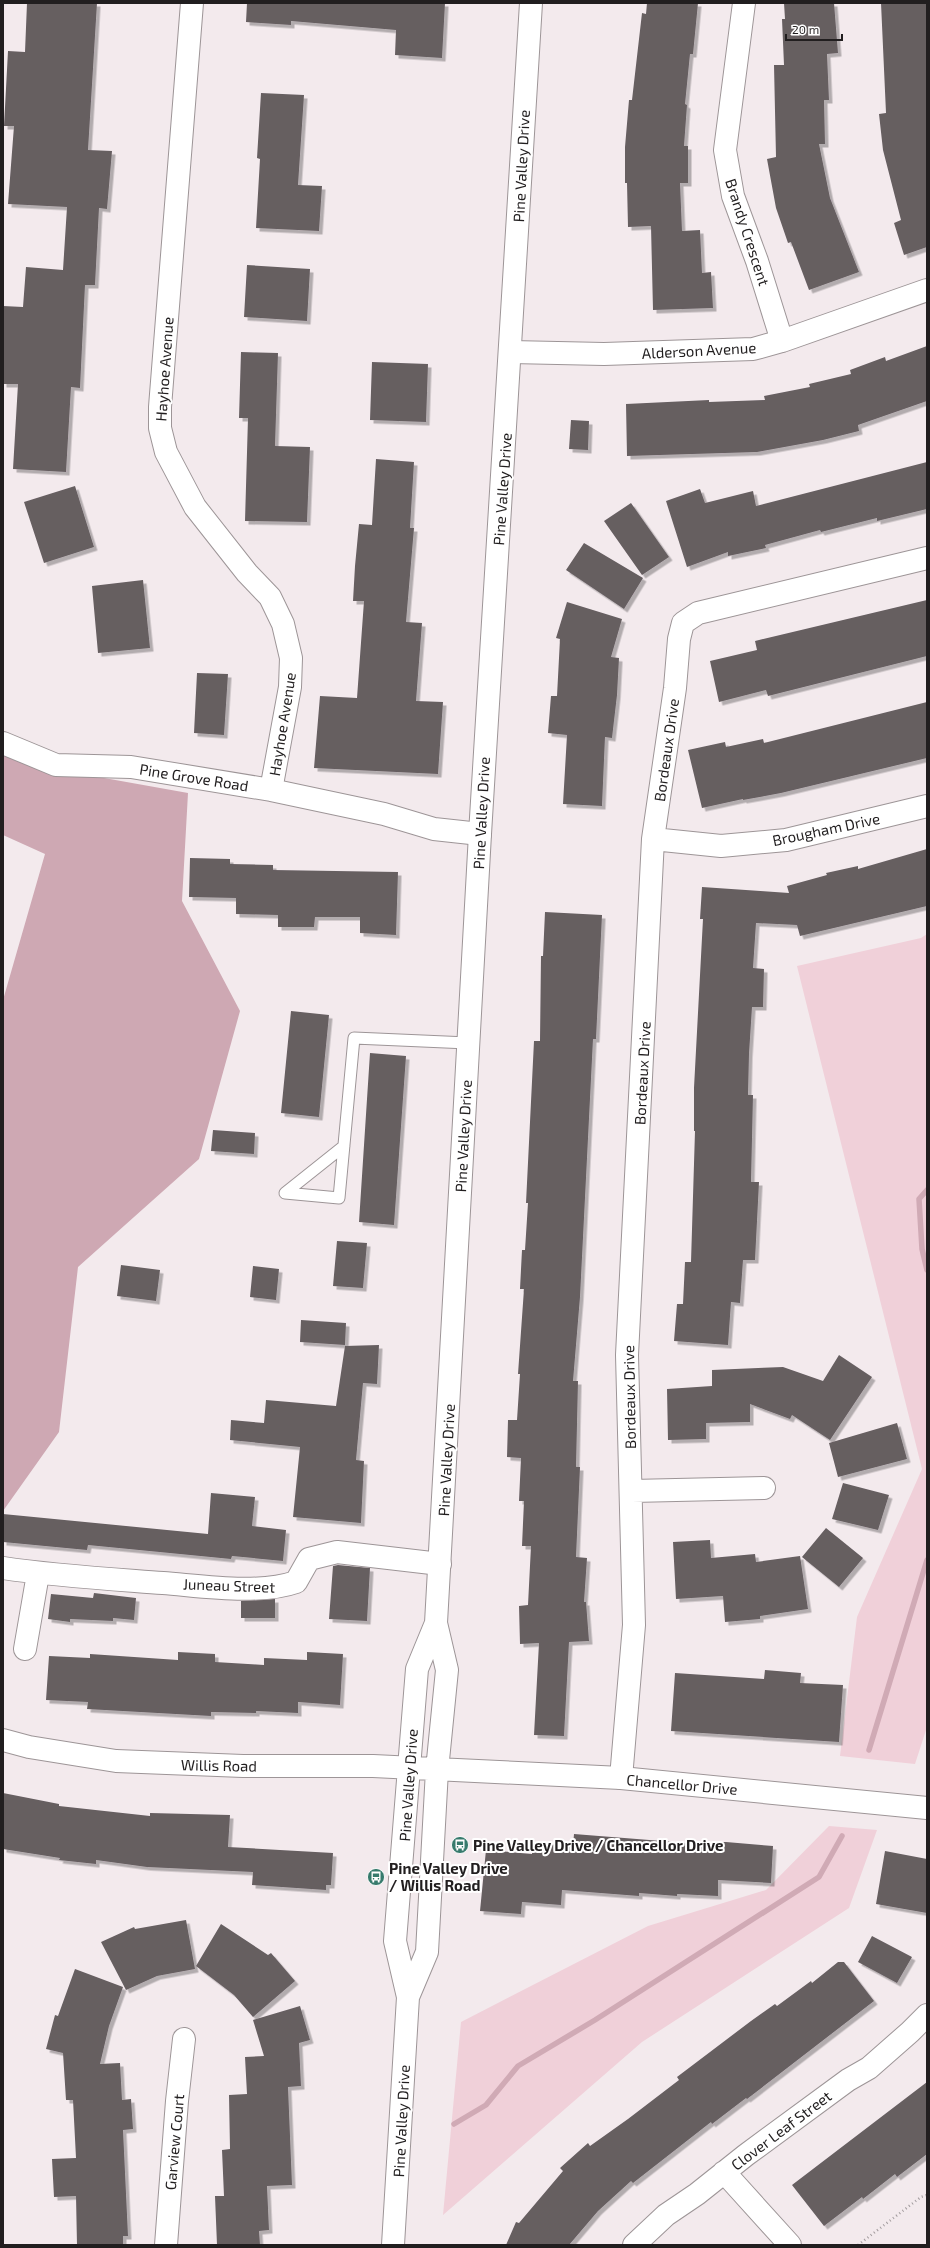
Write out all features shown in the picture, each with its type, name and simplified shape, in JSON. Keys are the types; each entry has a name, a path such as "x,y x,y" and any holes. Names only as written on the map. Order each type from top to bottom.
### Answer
{"street":[{"name":"Hayhoe Avenue","path":"192,3 160,407 160,428 166,452 195,507 247,574 270,597 283,624 291,658 290,687 271,790"},
{"name":"Pine Valley Drive","path":"408,1997 427,1952 437,1770 447,1670 436,1623 480,834 531,3"},
{"name":"Brandy Crescent","path":"744,3 725,150 733,196 757,261 782,341"},
{"name":"Alderson Avenue","path":"510,352 604,354 753,349 782,341 927,290"},
{"name":"Bordeaux Drive","path":"621,1778 634,1626 632,1491 627,1355 653,839 675,688 675,665 683,623 698,612 927,558"},
{"name":"Pine Grove Road","path":"3,743 56,765 131,767 271,790 384,814 434,830 480,834"},
{"name":"Brougham Drive","path":"653,839 721,846 786,840 927,806"},
{"path":"632,1491 764,1488"},
{"name":"Juneau Street","path":"3,1568 38,1574 230,1588 283,1587 296,1582 309,1559 337,1552 440,1564"},
{"path":"25,1649 38,1574"},
{"name":"Pine Valley Drive","path":"393,2245 408,1997 395,1941 417,1669 436,1623"},
{"name":"Willis Road","path":"3,1740 29,1747 116,1761 185,1765 409,1768 437,1770"},
{"name":"Chancellor Drive","path":"437,1770 621,1778 927,1808"},
{"name":"Clover Leaf Street","path":"634,2245 666,2215 698,2194 724,2172 848,2080 869,2068 927,2015"},
{"name":"Garview Court","path":"166,2245 177,2101 184,2039"},
{"path":"724,2172 790,2245"}],"lane":[{"path":"344,1146 285,1193 339,1198 344,1146 354,1038 468,1043"}],"path":[{"path":"858,2245 921,2197 927,2195"}],"shaded area":[{"path":"3,745 37,766 188,793 182,901 240,1011 199,1159 78,1267 59,1432 3,1511 3,1000 45,854 3,835"},
{"path":"927,934 927,1727 915,1764 840,1756 857,1617 922,1469 797,966 921,938"},
{"path":"829,1826 877,1830 849,1908 642,2042 443,2215 461,2022 648,1926 766,1890"}],"building":[{"path":"27,3 97,3 88,150 112,151 107,209 99,208 95,285 85,285 80,388 71,387 66,472 13,469 18,384 3,384 3,306 23,307 26,267 63,270 67,207 8,204 14,126 4,126 8,51 25,52"},
{"path":"247,3 445,3 442,58 395,55 396,30 291,21 291,25 246,22"},
{"path":"647,3 698,3 693,54 690,54 685,104 687,105 684,146 688,146 688,183 680,183 682,231 700,230 702,273 711,272 713,308 653,310 651,226 628,227 627,183 625,183 625,147 629,100 632,100 642,13 646,14"},
{"path":"784,3 834,3 838,53 827,54 829,100 824,100 825,144 819,144 830,198 859,272 809,290 791,242 788,243 776,208 767,159 776,157 774,65 784,65 782,19 785,19"},
{"path":"881,3 927,3 927,247 904,255 894,223 901,220 883,150 879,114 886,113"},
{"path":"261,93 304,95 298,185 322,186 319,231 256,228 260,159 257,158"},
{"path":"247,265 310,269 307,321 244,317"},
{"path":"927,346 927,401 858,425 859,431 823,440 757,452 627,456 626,404 709,400 709,402 765,400 764,396 810,387 809,384 851,374 850,370 885,357 886,361"},
{"path":"241,352 278,353 275,446 310,447 307,522 245,521 248,418 239,418"},
{"path":"372,362 428,364 426,422 370,420"},
{"path":"571,420 589,421 588,450 569,449"},
{"path":"376,459 414,462 410,528 414,528 406,622 422,623 416,701 443,702 438,774 314,768 320,696 357,698 364,601 353,601 355,566 359,524 372,525"},
{"path":"927,462 927,509 877,521 877,518 821,532 820,530 765,545 766,548 728,556 728,552 687,567 666,501 700,489 705,503 753,491 756,506"},
{"path":"75,486 94,547 44,563 24,502"},
{"path":"631,503 669,557 642,575 604,521"},
{"path":"584,543 643,578 624,609 566,570"},
{"path":"143,580 150,648 98,653 92,586"},
{"path":"927,600 927,656 768,696 766,690 719,702 710,661 757,650 755,641"},
{"path":"567,602 622,619 611,657 619,658 617,695 612,738 605,737 602,806 563,804 567,735 548,733 551,696 557,696 560,639 556,638"},
{"path":"197,673 228,674 224,735 194,733"},
{"path":"927,702 927,758 781,793 702,808 688,750 725,742 726,747 763,739 764,743"},
{"path":"927,849 927,906 800,936 797,925 756,923 753,968 764,969 763,1007 752,1007 749,1054 748,1095 753,1095 751,1182 759,1182 755,1260 743,1260 740,1303 731,1302 728,1345 674,1341 677,1304 683,1304 685,1262 691,1262 695,1131 694,1088 703,919 700,919 702,887 789,893 787,886 827,875 826,873 858,866 858,869"},
{"path":"190,858 230,859 230,864 273,865 273,870 398,872 396,935 360,933 360,917 315,917 314,927 278,927 278,915 236,914 236,898 189,897"},
{"path":"545,912 602,915 596,1039 593,1039 580,1297 573,1381 578,1381 576,1467 580,1467 576,1557 587,1558 584,1602 586,1602 589,1641 569,1642 564,1736 534,1735 539,1643 520,1644 519,1606 528,1605 531,1546 522,1546 524,1501 519,1501 521,1458 507,1457 508,1420 517,1420 520,1374 518,1374 524,1289 520,1289 522,1250 525,1250 528,1203 526,1203 534,1041 540,1041 541,956 543,956"},
{"path":"291,1011 329,1015 319,1117 281,1113"},
{"path":"370,1053 406,1056 394,1225 359,1222"},
{"path":"213,1130 255,1133 254,1154 211,1151"},
{"path":"337,1241 367,1243 363,1288 333,1286"},
{"path":"121,1265 160,1270 156,1301 117,1296"},
{"path":"253,1266 279,1269 276,1300 250,1297"},
{"path":"301,1320 346,1323 345,1345 300,1342"},
{"path":"379,1345 377,1384 363,1383 356,1460 364,1461 361,1523 293,1517 300,1447 230,1440 231,1420 264,1423 266,1400 336,1406 345,1346"},
{"path":"839,1355 872,1377 830,1440 792,1415 790,1419 750,1404 750,1422 706,1423 706,1439 668,1440 667,1389 712,1386 712,1370 783,1367 823,1381"},
{"path":"897,1423 907,1459 838,1477 829,1443"},
{"path":"843,1483 889,1495 878,1530 832,1519"},
{"path":"211,1493 255,1497 252,1526 286,1530 283,1561 232,1556 231,1559 88,1545 87,1550 3,1542 3,1514 208,1534"},
{"path":"826,1528 863,1558 839,1587 802,1557"},
{"path":"710,1540 711,1558 755,1554 756,1562 800,1556 808,1609 760,1616 760,1619 725,1622 723,1596 676,1599 673,1542"},
{"path":"338,1565 370,1568 367,1621 329,1619 333,1566"},
{"path":"94,1593 136,1598 134,1620 113,1618 113,1621 70,1619 70,1622 48,1619 51,1594 93,1598"},
{"path":"275,1599 275,1618 241,1618 241,1601"},
{"path":"178,1652 215,1654 215,1662 264,1665 264,1658 307,1660 307,1652 343,1654 340,1705 298,1702 298,1713 256,1711 256,1713 211,1712 211,1716 87,1709 88,1702 46,1700 49,1656 90,1658 90,1654 178,1660"},
{"path":"765,1670 801,1673 800,1683 843,1685 839,1742 671,1731 675,1673 764,1679"},
{"path":"3,1793 59,1804 59,1806 150,1816 150,1813 230,1815 228,1847 333,1853 331,1885 326,1885 326,1890 252,1885 253,1872 147,1867 96,1860 96,1864 59,1860 60,1858 3,1849"},
{"path":"574,1834 687,1843 726,1842 773,1846 771,1883 718,1880 718,1896 677,1894 677,1896 639,1893 639,1896 562,1890 561,1905 522,1902 521,1914 480,1911 486,1850 532,1854 532,1843 573,1846"},
{"path":"885,1851 927,1859 927,1913 876,1904"},
{"path":"186,1920 195,1969 157,1976 126,1990 101,1942 134,1927 135,1929"},
{"path":"221,1924 268,1955 271,1953 295,1981 253,2017 234,1995 196,1966"},
{"path":"872,1936 912,1957 897,1983 858,1962"},
{"path":"838,1962 844,1962 874,2001 747,2099 746,2098 712,2124 711,2122 633,2183 631,2181 598,2211 569,2245 506,2245 516,2222 519,2223 563,2171 560,2168 588,2143 590,2146 628,2119 679,2080 677,2077 751,2021 775,2004 777,2006 811,1981 812,1983"},
{"path":"75,1969 123,1987 109,2026 100,2064 120,2063 122,2100 131,2099 133,2129 123,2130 128,2236 123,2236 123,2245 77,2245 76,2196 54,2197 52,2159 76,2158 73,2100 66,2100 63,2053 46,2049 55,2015 58,2016"},
{"path":"300,2006 310,2040 299,2043 301,2086 288,2087 292,2185 267,2186 269,2230 259,2231 260,2245 217,2245 215,2196 224,2196 222,2150 230,2149 229,2095 247,2094 245,2057 264,2056 253,2020"},
{"path":"927,2082 927,2154 897,2177 895,2174 863,2199 862,2197 824,2226 792,2185"}],"waterway":[{"path":"927,1190 919,1199 922,1249 927,1270"},
{"path":"869,1750 927,1560"},
{"path":"454,2124 486,2105 518,2066 595,2020 819,1877 842,1836"}],"place":[{"name":"Pine Valley Drive / Chancellor Drive","path":"460,1845"},
{"name":"Pine Valley Drive / Willis Road","path":"376,1877"}]}
